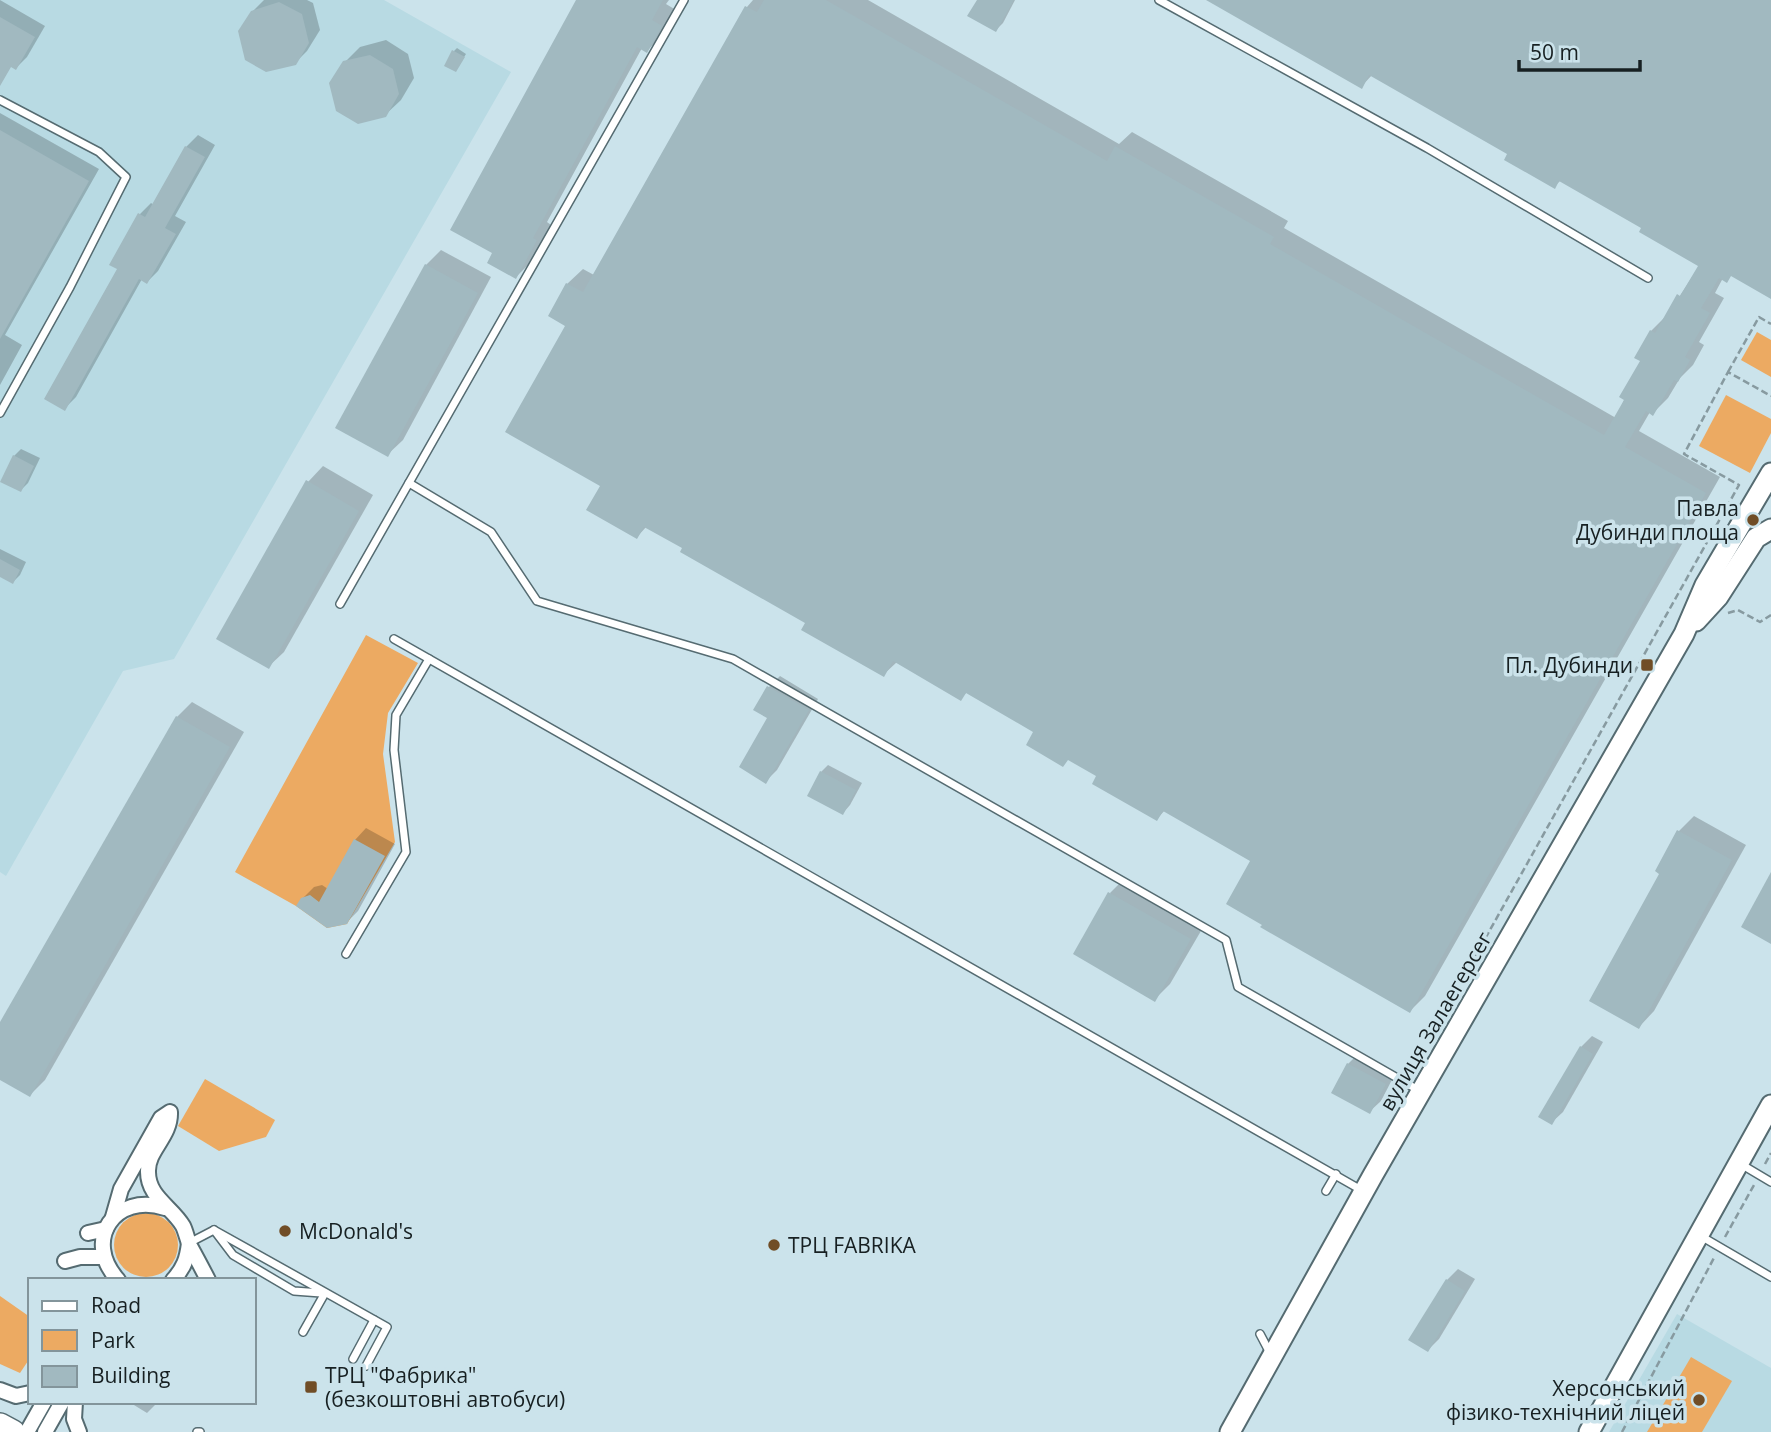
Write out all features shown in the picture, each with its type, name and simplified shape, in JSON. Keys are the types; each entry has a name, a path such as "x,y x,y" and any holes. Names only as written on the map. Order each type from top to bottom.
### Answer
{"main road":[{"path":"1684,635 1705,585 1771,473"},
{"path":"1684,635 1718,597 1756,538 1771,529"},
{"name":"вулиця Залаегерсег","path":"1230,1432 1364,1191 1684,635"},
{"path":"1589,1432 1771,1105"},
{"path":"0,1424 13,1432"}],"street":[{"path":"113,1278 103,1257 102,1243 121,1189 161,1118 170,1112 170,1124 151,1158 148,1172 151,1187 165,1208 177,1217 185,1229 207,1278"},
{"path":"88,1233 109,1223 124,1209 137,1204 165,1208"},
{"path":"174,1278 184,1264 189,1243"},
{"path":"65,1261 80,1257 103,1257"},
{"path":"0,1391 16,1396 28,1393"},
{"path":"27,1432 43,1404"},
{"path":"45,1432 61,1404"},
{"path":"75,1404 74,1419 79,1432"}],"lane":[{"path":"340,604 684,0"},
{"path":"1159,0 1427,148 1648,278"},
{"path":"0,100 99,152 126,177 70,287 0,413"},
{"path":"409,482 491,532 537,601 733,659 1226,940 1238,987 1421,1092"},
{"path":"394,639 1364,1191"},
{"path":"346,954 406,852 394,750 396,715 429,659"},
{"path":"1739,1163 1771,1182"},
{"path":"1326,1191 1336,1174"},
{"path":"189,1243 214,1230"},
{"path":"214,1230 233,1255 294,1291 325,1293"},
{"path":"214,1230 387,1327 366,1366"},
{"path":"1698,1234 1771,1277"},
{"path":"303,1332 325,1293"},
{"path":"353,1359 374,1320"},
{"path":"1260,1334 1272,1357"}],"path":[{"path":"1434,1030 1739,485 1684,454 1759,317 1771,324"},
{"path":"1728,372 1771,396"},
{"path":"1728,613 1738,610 1760,622 1771,615"},
{"path":"1622,1432 1771,1153"}],"shaded area":[{"path":"0,0 384,0 511,72 174,659 123,671 6,876 0,872"},
{"name":"Херсонський фізико-технічний ліцей","path":"1677,1314 1771,1368 1771,1432 1609,1432"}],"green space":[{"path":"1757,332 1771,340 1771,377 1741,360"},
{"path":"1726,395 1771,419 1771,433 1750,473 1699,446"},
{"path":"366,635 418,663 388,713 383,754 395,842 347,924 327,928 296,906 235,872"},
{"path":"205,1079 275,1120 266,1137 219,1151 178,1126"},
{"path":"140,1213 152,1213 169,1222 176,1233 176,1257 169,1268 152,1277 140,1277 128,1272 119,1263 114,1251 114,1239 119,1227 128,1218"},
{"path":"0,1296 28,1316 28,1361 20,1373 0,1364"},
{"path":"1691,1357 1732,1381 1702,1432 1647,1432"}],"building":[{"path":"576,0 663,0 652,20 662,26 647,53 637,47 533,238 537,240 516,279 487,263 492,253 450,230"},
{"path":"764,0 826,0 1107,161 1115,146 1274,237 1270,244 1604,435 1624,400 1619,397 1640,361 1634,358 1650,330 1655,333 1677,294 1680,296 1698,266 1639,232 1641,228 1559,181 1555,189 1504,160 1507,154 1369,75 1362,89 1206,0 1771,0 1771,299 1731,276 1727,283 1719,278 1701,308 1710,313 1685,357 1690,360 1678,382 1674,380 1653,416 1646,411 1625,447 1706,493 1410,1013 1260,927 1262,925 1226,904 1250,861 1163,811 1157,821 1092,784 1096,776 1068,760 1063,767 1026,745 1033,732 966,693 961,701 893,661 884,677 801,630 805,623 680,552 682,548 644,527 637,539 586,510 600,486 505,432 565,326 548,316 566,283 583,292 745,6 757,12"},
{"path":"977,0 1014,0 996,32 967,16"},
{"path":"279,2 302,14 309,43 296,65 266,72 245,60 238,31 251,11"},
{"path":"0,17 35,37 16,70 11,67 0,86"},
{"path":"452,50 465,57 456,72 444,66"},
{"path":"370,55 393,69 399,94 386,117 358,124 336,111 329,83 343,61"},
{"path":"0,130 89,181 0,339"},
{"path":"185,146 205,157 165,228 176,234 147,284 139,279 65,411 44,399 117,269 109,265 138,213 145,217"},
{"path":"425,264 478,293 388,457 335,428"},
{"path":"13,455 34,466 21,492 0,482"},
{"path":"306,480 359,511 269,669 216,639"},
{"path":"0,559 20,570 13,584 0,577"},
{"path":"767,686 809,710 766,784 739,767 767,718 753,710"},
{"path":"176,716 230,747 30,1097 0,1080 0,1022"},
{"path":"820,771 856,790 843,815 807,796"},
{"path":"1677,830 1732,860 1639,1029 1589,1001 1659,874 1655,871"},
{"path":"354,839 385,856 347,924 327,928 296,906 301,898 310,895 319,902"},
{"path":"1771,872 1771,944 1741,927"},
{"path":"1108,892 1191,939 1155,1002 1073,954"},
{"path":"1580,1046 1593,1054 1552,1125 1538,1117"},
{"path":"1347,1063 1386,1084 1370,1114 1331,1093"},
{"path":"1446,1279 1465,1291 1428,1352 1408,1340"}],"place":[{"name":"Павла Дубинди площа","path":"1753,520"},
{"name":"Пл. Дубинди","path":"1647,665"},
{"name":"McDonald's","path":"285,1231"},
{"name":"ТРЦ FABRIKA","path":"774,1245"},
{"name":"ТРЦ \"Фабрика\" (безкоштовні автобуси)","path":"311,1387"},
{"name":"Херсонський фізико-технічний ліцей","path":"1699,1400"}]}
